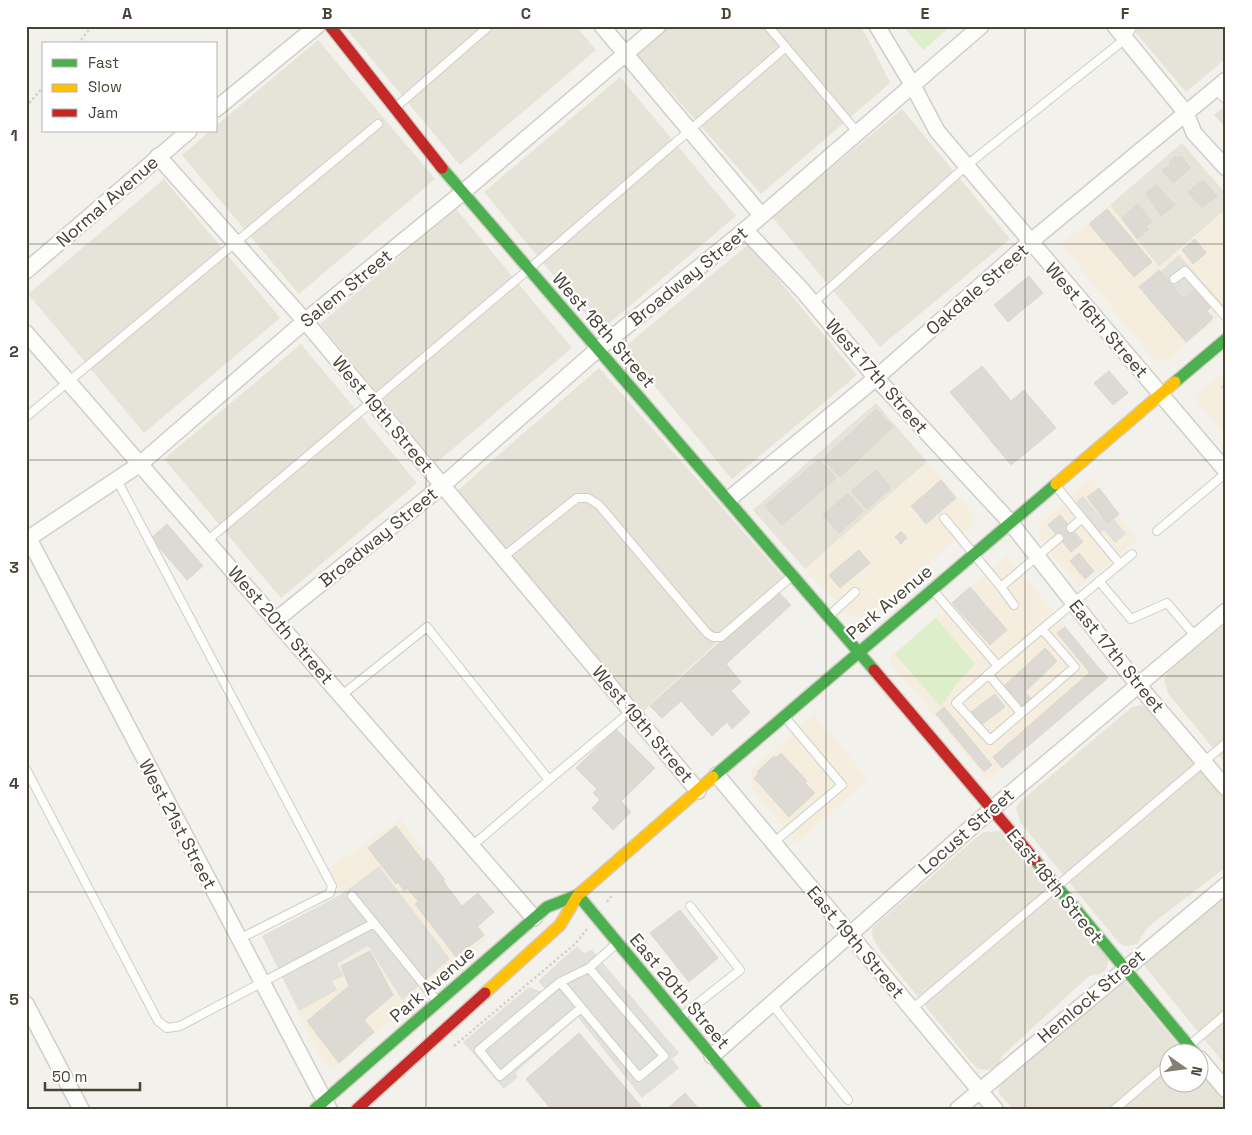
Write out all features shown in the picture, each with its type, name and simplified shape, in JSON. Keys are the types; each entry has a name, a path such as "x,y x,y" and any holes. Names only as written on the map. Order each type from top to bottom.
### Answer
{"street":[{"path":"218,107 317,26"},
{"name":"West 18th Street","path":"330,26 462,193 729,499 858,651"},
{"path":"602,26 761,215"},
{"name":"Salem Street","path":"28,540 140,464 305,321 462,193 658,26"},
{"name":"West 16th Street","path":"877,26 912,84 937,131 1226,472"},
{"name":"Broadway Street","path":"277,619 443,485 598,349 745,230 981,26"},
{"path":"1115,26 1129,33 1186,113 1194,133 1226,168"},
{"name":"Oakdale Street","path":"729,499 876,378 1030,242 1221,84"},
{"name":"Normal Avenue","path":"26,271 188,132"},
{"name":"West 19th Street","path":"158,156 305,321 698,791"},
{"name":"West 17th Street","path":"745,230 813,303 876,378 1010,522"},
{"name":"West 20th Street","path":"26,333 277,619 534,918"},
{"name":"Park Avenue","path":"357,1109 560,925 578,896 858,651 1226,339"},
{"name":"East 17th Street","path":"1010,522 1139,686 1226,788"},
{"name":"West 21st Street","path":"28,540 262,983 322,1106"},
{"name":"Locust Street","path":"712,1056 848,934 992,809 1226,611"},
{"name":"East 18th Street","path":"858,651 992,809 1182,1042"},
{"name":"East 19th Street","path":"717,775 995,1109"},
{"name":"Hemlock Street","path":"958,1109 1123,969 1226,885"},
{"name":"Park Avenue","path":"322,1106 547,907 578,896"},
{"name":"East 20th Street","path":"578,896 756,1109"},
{"path":"26,1004 79,1108"},
{"path":"1210,1071 1226,1090"}],"lane":[{"path":"395,108 489,26"},
{"path":"768,26 857,132"},
{"path":"813,303 966,166 1129,33"},
{"path":"208,540 529,270 786,47"},
{"path":"1221,84 1226,100"},
{"path":"26,416 378,124"},
{"path":"1174,280 1185,271 1226,317"},
{"path":"1157,531 1226,472"},
{"path":"117,480 332,886 330,893 239,940"},
{"path":"1055,484 1120,564"},
{"path":"503,557 577,498 588,498 599,505 707,633 717,638 721,637 794,575"},
{"path":"944,518 1014,605"},
{"path":"1071,528 1082,518"},
{"path":"1001,588 1059,538"},
{"path":"1042,629 1075,668 990,740 956,703 988,674 1042,629 1074,603 1132,554"},
{"path":"1099,581 1131,619 1167,603 1196,637"},
{"path":"932,589 998,666"},
{"path":"829,616 855,592"},
{"path":"342,695 427,627 549,780"},
{"path":"988,674 1021,714"},
{"path":"472,846 631,711"},
{"path":"773,843 842,785 784,716"},
{"path":"912,1009 1226,743"},
{"path":"26,769 158,1021 167,1028 180,1026 374,923"},
{"path":"352,896 438,1003"},
{"path":"680,1018 740,970 690,906"},
{"path":"581,1008 500,1076 479,1050 560,982 589,968 617,943"},
{"path":"560,982 639,1077 664,1056 589,968"},
{"path":"771,1003 848,1100"},
{"path":"1196,1042 1226,1014"},
{"path":"1115,1109 1160,1071"}],"path":[{"path":"80,42 92,26"},
{"path":"26,107 42,88"},
{"path":"447,1052 580,937"}],"shaded area":[{"path":"344,26 576,26 596,50 460,165"},
{"path":"669,26 859,26 866,35 890,83 761,194 637,54"},
{"path":"1130,26 1226,26 1226,58 1186,92"},
{"path":"318,40 435,179 299,294 182,155 209,132 218,132 218,124"},
{"path":"620,77 736,216 600,331 484,192"},
{"path":"1226,105 1226,128 1214,115"},
{"path":"902,109 1010,239 880,347 772,217"},
{"path":"1182,143 1226,194 1226,209 1159,267 1110,205"},
{"path":"164,179 280,318 144,433 28,294"},
{"path":"1110,205 1159,267 1226,209 1226,311 1167,361 1158,361 1151,357 1061,244"},
{"path":"456,209 572,348 436,463 320,324"},
{"path":"749,244 857,375 732,479 623,348"},
{"path":"1179,255 1225,307 1218,314 1195,289 1184,299 1160,272"},
{"path":"301,344 417,483 281,598 164,459"},
{"path":"599,368 785,579 641,713 457,491"},
{"path":"1226,370 1226,436 1195,399 1197,395"},
{"path":"876,403 927,462 805,569 753,510"},
{"path":"927,462 972,512 972,526 864,617 851,617 805,569"},
{"path":"1091,478 1138,539 1079,587 1042,543 1039,527 1043,521"},
{"path":"1083,496 1107,525 1114,519 1126,534 1115,543 1104,530 1100,533 1076,502"},
{"path":"1007,556 1108,678 989,781 892,665 890,656"},
{"path":"1226,623 1226,764 1168,693 1164,679 1169,671"},
{"path":"1140,705 1152,710 1226,794 1226,867 1148,927 1137,944 1125,946 1119,943 1020,822 1016,808 1021,801 1132,707"},
{"path":"814,714 868,779 797,844 751,788 752,769"},
{"path":"400,819 445,880 444,882 487,938 334,1069 324,1065 262,936 342,895 328,869"},
{"path":"1000,831 1109,958 1107,968 1101,974 1089,976 1003,1055 998,1066 988,1070 978,1069 970,1061 880,950 873,939 872,928 983,832"},
{"path":"379,866 450,959 402,1000 368,946 337,964 344,976 332,981 337,990 299,1011 262,936 342,894"},
{"path":"1226,894 1226,1066 1210,1046 1210,1042 1206,1042 1142,963"},
{"path":"577,946 584,953 592,950 679,1053 672,1059 679,1068 642,1098 578,1017 515,1073 518,1077 504,1089 463,1042 529,987 542,992 545,989 538,981"},
{"path":"1123,979 1176,1042 1160,1042 1160,1092 1210,1092 1210,1084 1226,1104 1226,1109 1013,1109 998,1092 1004,1076 1017,1070"}],"green space":[{"path":"903,26 951,26 923,50"},
{"path":"936,618 975,664 958,682 941,707 895,654"}],"building":[{"path":"1176,156 1178,158 1181,156 1190,168 1173,183 1162,170 1171,165 1169,162"},
{"path":"1203,180 1217,196 1202,208 1188,192"},
{"path":"1156,185 1175,205 1161,216 1146,193"},
{"path":"1138,204 1152,222 1146,226 1149,229 1137,239 1122,218"},
{"path":"1107,209 1152,262 1134,277 1089,224"},
{"path":"1195,239 1206,253 1193,264 1182,250"},
{"path":"1159,270 1206,325 1186,342 1139,287"},
{"path":"1029,276 1043,293 1008,322 994,305"},
{"path":"1195,289 1211,307 1200,318 1184,299"},
{"path":"1207,311 1213,318 1206,325 1200,318"},
{"path":"982,366 1011,401 1024,390 1056,428 1011,465 950,392"},
{"path":"1109,371 1128,393 1113,405 1094,383"},
{"path":"1226,383 1226,393 1221,387"},
{"path":"876,409 893,427 840,477 823,459"},
{"path":"819,459 836,478 782,525 765,506"},
{"path":"876,470 891,488 867,509 851,491"},
{"path":"941,480 956,498 926,524 911,506"},
{"path":"1099,488 1119,514 1107,524 1087,497"},
{"path":"848,493 863,511 839,533 823,515"},
{"path":"1060,515 1083,542 1071,552 1048,525"},
{"path":"167,524 203,566 187,580 151,538"},
{"path":"901,531 907,538 901,544 895,537"},
{"path":"859,550 870,563 840,588 829,575"},
{"path":"1079,553 1094,571 1085,579 1070,561"},
{"path":"970,587 1007,630 990,645 952,603"},
{"path":"777,590 791,605 726,664 741,682 731,691 750,712 732,729 727,722 712,736 681,701 662,718 650,706"},
{"path":"1065,627 1097,666 1090,673 1057,633"},
{"path":"1045,648 1057,661 1025,692 1031,698 1023,706 1004,686"},
{"path":"1097,666 1108,678 1002,768 993,757"},
{"path":"995,694 1005,707 981,725 971,712"},
{"path":"944,707 992,765 984,772 936,714"},
{"path":"616,729 655,768 621,801 631,812 613,830 592,808 600,800 593,793 597,789 576,768"},
{"path":"781,753 807,781 805,783 815,793 789,817 754,778 759,773 757,772 774,756 776,758"},
{"path":"396,826 424,862 396,884 368,848"},
{"path":"428,858 435,867 404,891 398,882"},
{"path":"435,867 445,880 418,901 407,888"},
{"path":"443,881 484,935 456,957 415,904"},
{"path":"478,893 494,912 478,926 462,906"},
{"path":"680,910 718,958 689,982 650,933"},
{"path":"370,951 393,995 364,1020 374,1032 339,1063 307,1021 349,986 341,966"},
{"path":"579,1033 641,1106 637,1109 551,1109 526,1079"},
{"path":"685,1093 699,1109 667,1109"}],"traffic: fast":[{"path":"442,168 874,670"},
{"path":"1175,382 1226,339"},
{"path":"713,777 1056,484"},
{"path":"1035,860 1186,1042"},
{"path":"578,895 756,1109"},
{"path":"315,1109 547,907 578,895"}],"traffic: slow":[{"path":"1056,484 1175,382"},
{"path":"485,993 560,925 578,895 713,777"}],"traffic: jam":[{"path":"330,26 442,168"},
{"path":"874,670 1035,860"},
{"path":"357,1109 485,993"}]}
